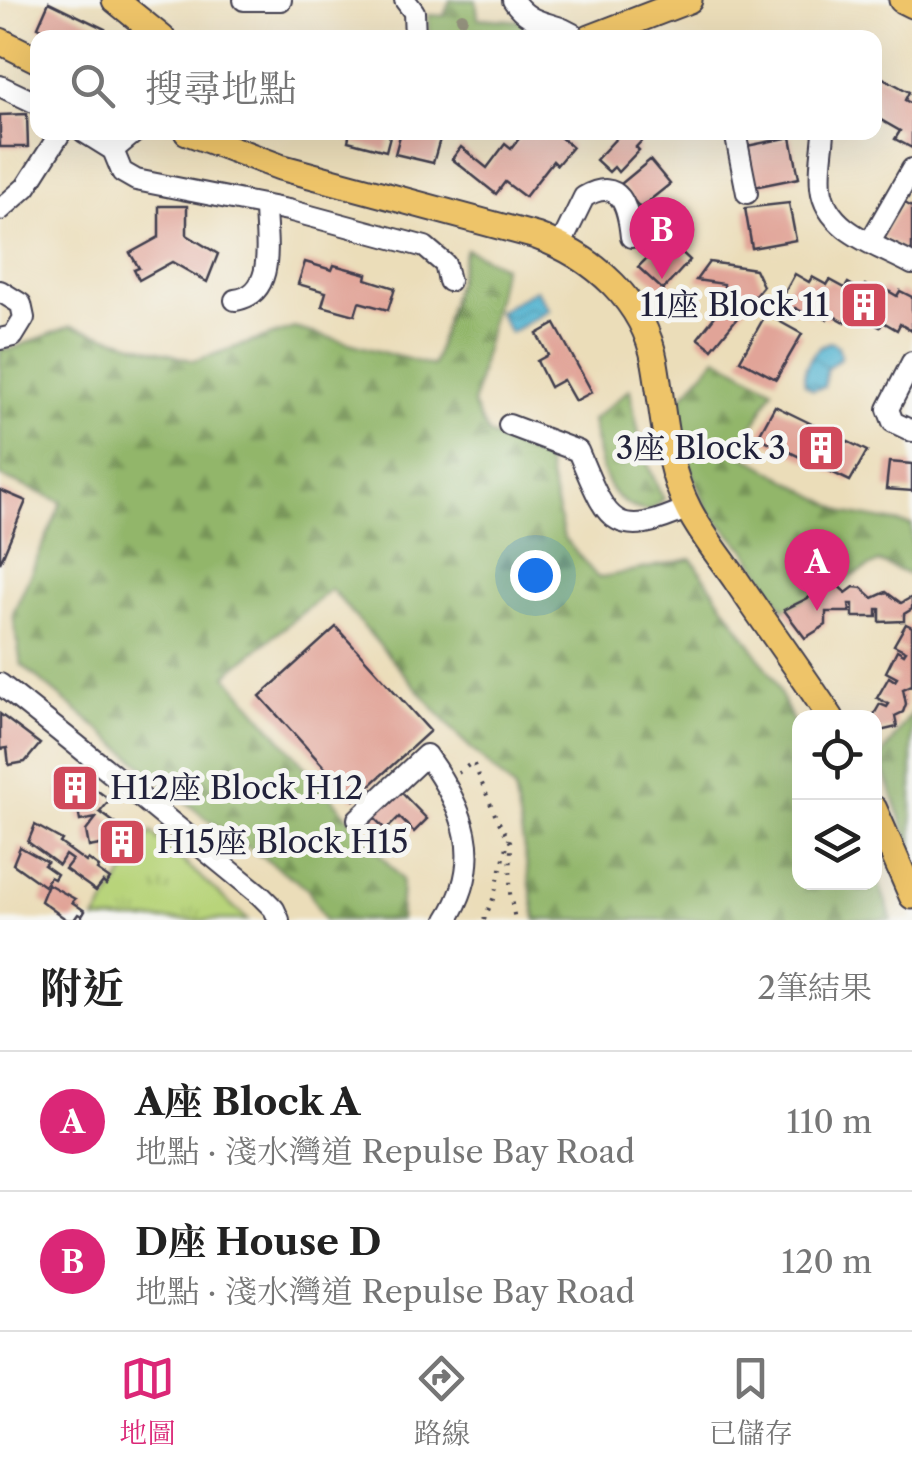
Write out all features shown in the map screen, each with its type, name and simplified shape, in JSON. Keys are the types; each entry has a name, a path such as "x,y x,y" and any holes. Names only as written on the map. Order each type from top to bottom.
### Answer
{"main road":[{"path":"114,0 152,30"},
{"path":"611,30 689,0"},
{"path":"902,0 912,5"},
{"path":"0,41 30,56"},
{"path":"208,140 280,167 560,246 608,278 642,323 654,362 666,446 688,508 826,710"},
{"path":"882,827 912,896"}],"street":[{"path":"244,0 281,0"},
{"path":"405,0 414,12 414,30"},
{"path":"513,0 530,18 568,30"},
{"path":"0,86 30,100"},
{"path":"0,210 26,187 56,140"},
{"path":"97,140 113,150 117,165 136,180 288,210 425,247 444,264 449,281"},
{"path":"113,150 125,140"},
{"path":"737,140 747,193"},
{"path":"823,140 820,182 824,201 840,225 912,264"},
{"path":"870,242 912,170"},
{"path":"560,246 577,192 599,190 622,198 629,210 631,237"},
{"path":"235,300 251,296 264,277 264,206"},
{"path":"0,291 21,304 24,318 18,332 0,339"},
{"path":"912,362 888,409 893,422 912,431"},
{"path":"509,425 578,451 599,501 621,522 648,525 688,508"},
{"path":"0,684 260,894 279,920"},
{"path":"358,820 426,755 446,782 465,823 464,882 447,920"}],"path":[{"path":"446,782 473,762 512,843 510,893 515,920"},
{"path":"484,920 494,899 509,839"}],"green space":[{"path":"450,0 476,0 478,18 522,21 554,30 429,30 428,15 444,16"},
{"path":"466,249 503,266 473,405 488,434 546,461 564,538 598,578 692,559 773,677 792,719 792,890 882,890 892,920 536,920 514,789 459,737 331,589 226,675 402,880 400,920 325,920 307,888 204,817 21,664 13,614 62,502 0,476 0,348 9,350 71,326 194,361 294,328 433,366"},
{"path":"717,357 773,389 739,453 846,513 912,525 912,576 879,562 784,610 746,550 708,511 686,458 676,404"},
{"path":"630,389 642,446 664,499 650,511 634,508 612,491 601,465 592,420"},
{"path":"912,712 912,850 882,765 882,756"},
{"path":"151,832 248,920 95,920"}],"water":[{"path":"536,289 549,310 510,333 498,312"},
{"path":"830,342 838,346 841,357 827,369 824,387 813,390 805,384 807,365 819,348"}],"building":[{"path":"49,2 105,29 44,30 38,27"},
{"path":"882,77 909,92 905,100 912,104 912,148 895,139 900,131 882,121"},
{"path":"27,114 28,147 0,147 0,115"},
{"path":"348,140 389,140 386,151"},
{"path":"399,140 440,140 433,163 395,154"},
{"path":"518,140 564,140 572,147 557,165 553,161 525,197 505,182 496,194 452,159 461,147 487,168 505,144 511,149"},
{"path":"615,140 642,140 636,147 639,150 618,172 614,167 609,172 596,160"},
{"path":"792,140 799,178 754,187 747,146"},
{"path":"650,160 670,184 640,208 621,184"},
{"path":"903,202 912,207 912,254 882,237"},
{"path":"789,203 796,240 752,248 745,208"},
{"path":"159,206 187,206 187,235 218,254 207,282 172,262 139,280 134,270 139,268 130,253 159,237"},
{"path":"658,206 664,212 668,209 677,219 682,216 690,225 668,244 663,238 652,248 642,237 652,228 644,218"},
{"path":"677,248 690,260 663,290 638,267 656,252 662,258 670,249 673,252"},
{"path":"305,262 367,274 366,279 395,288 388,310 359,302 355,315 322,306 326,292 298,284"},
{"path":"709,262 755,269 763,286 712,349 698,338 729,298 724,293 724,284 696,280"},
{"path":"795,274 809,282 812,277 827,285 830,280 845,288 848,283 862,291 865,285 880,293 883,288 897,296 900,291 912,297 912,331 900,324 897,330 883,322 880,327 865,319 863,324 848,316 845,322 830,314 827,319 813,311 810,316 795,308 792,313 778,305"},
{"path":"766,314 802,334 776,379 740,360"},
{"path":"555,324 592,392 575,401 563,380 550,387 537,361 548,355 537,334"},
{"path":"775,406 867,451 850,481 758,437"},
{"path":"889,462 912,464 912,491 886,489"},
{"path":"0,490 26,501 0,563"},
{"path":"836,584 846,593 854,587 862,588 873,598 886,592 901,603 912,597 912,609 904,614 904,621 880,622 880,609 877,617 853,617 853,604 849,604 850,612 826,612 826,625 805,638 784,610"},
{"path":"906,624 912,627 912,685 903,689 906,704 903,712 895,716 897,727 882,731 882,710 877,710 880,704 889,704 877,698 889,677 895,681 897,678 886,672 897,650 904,654 906,651 894,645"},
{"path":"336,627 430,731 354,800 260,696"},
{"path":"0,714 40,744 25,762 9,765 7,748 0,749"},
{"path":"72,772 110,800 100,812 138,840 124,859 108,861 105,844 89,847 86,831 96,818 80,821 77,804 61,807 58,791"},
{"path":"398,789 427,819 414,832 399,817 386,830 371,815"},
{"path":"35,825 99,867 97,870 110,879 106,885 103,882 96,891 65,869 72,860 65,855 59,865 28,842"},
{"path":"20,847 47,862 44,865 57,874 54,879 50,877 44,886 13,864"},
{"path":"48,884 75,899 72,902 85,911 82,916 67,920 41,901"}],"place":[{"name":"D座 House D","path":"662,279"},
{"name":"11座 Block 11","path":"864,305"},
{"name":"3座 Block 3","path":"821,448"},
{"name":"A座 Block A","path":"817,611"},
{"name":"H12座 Block H12","path":"75,788"},
{"name":"H15座 Block H15","path":"122,842"}]}
